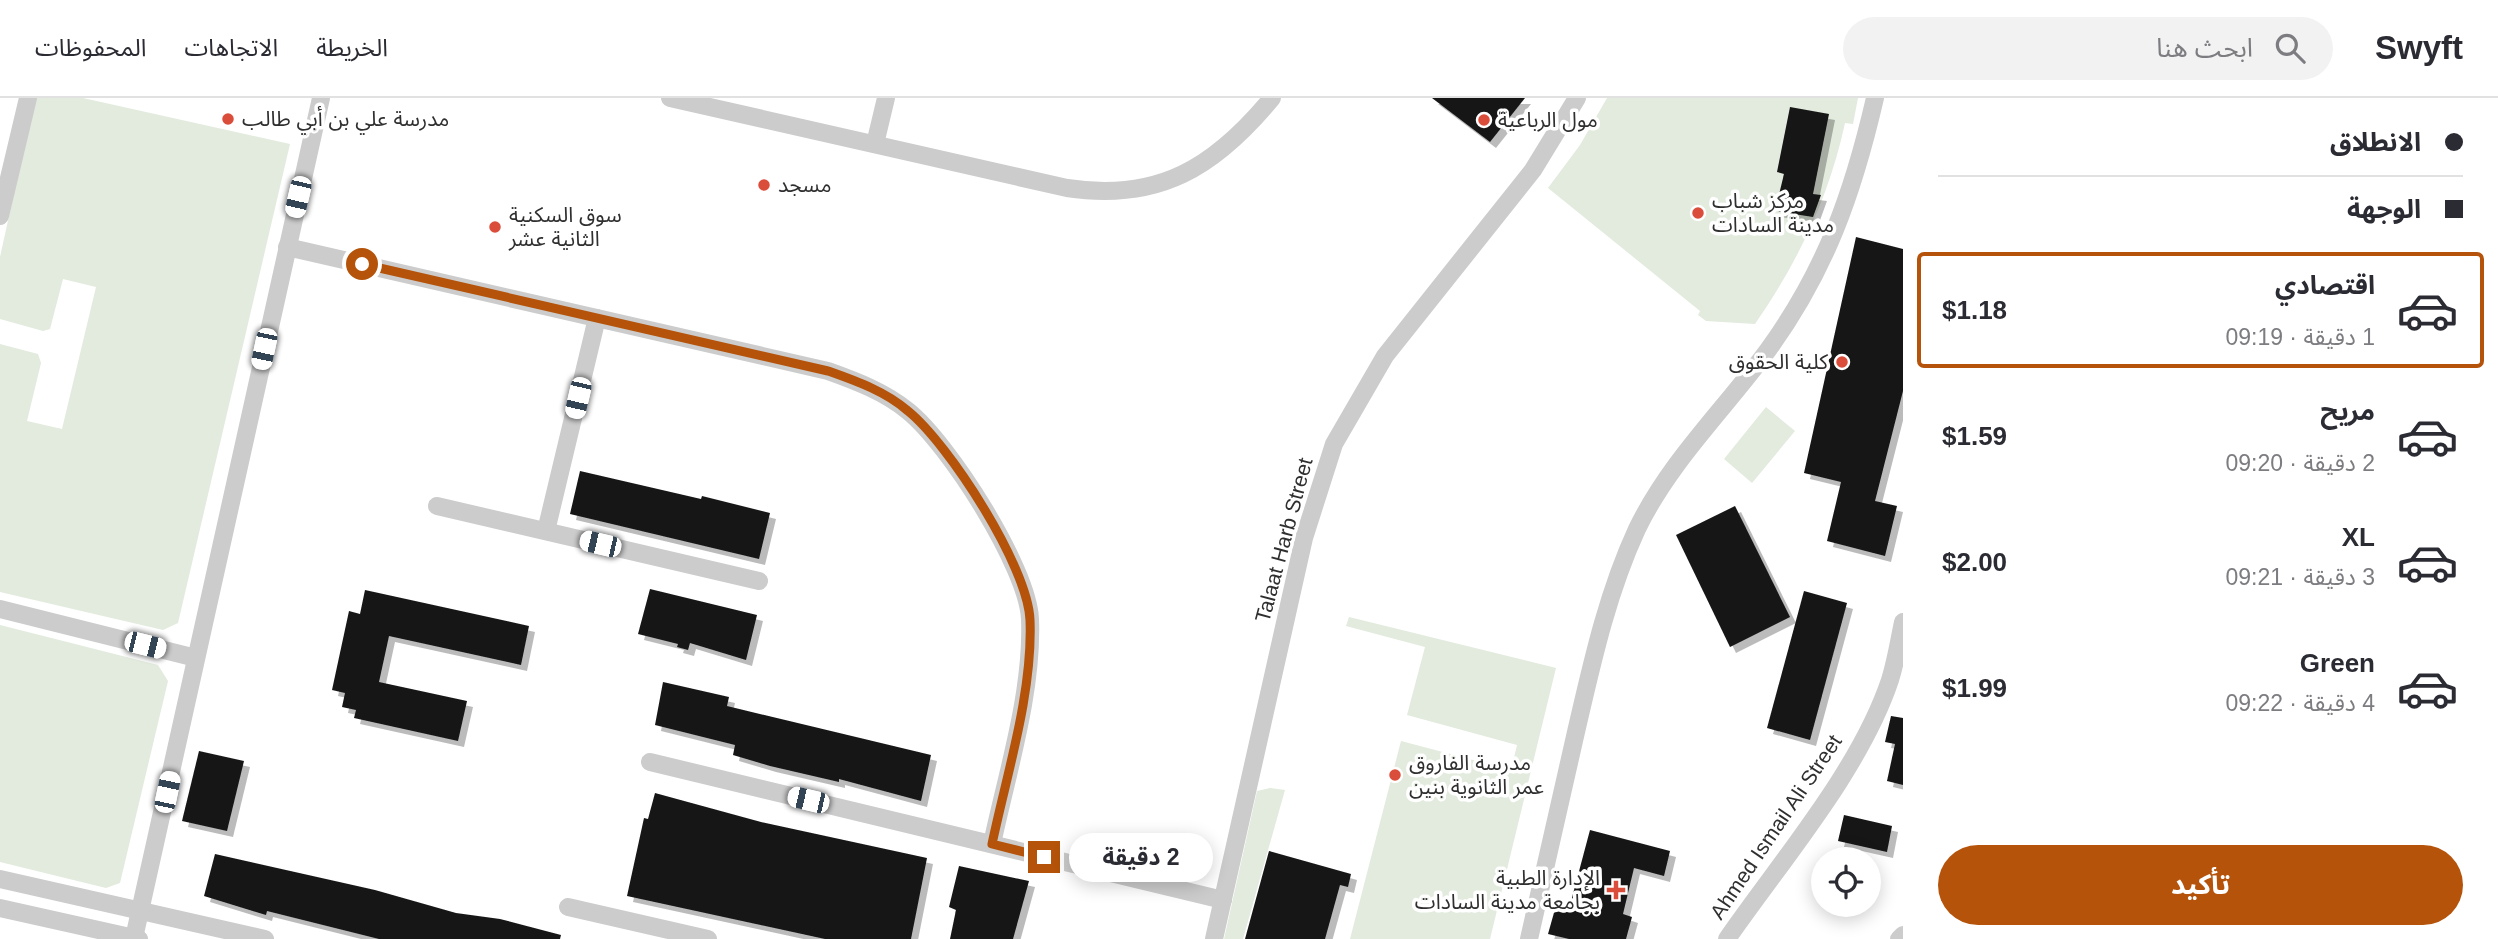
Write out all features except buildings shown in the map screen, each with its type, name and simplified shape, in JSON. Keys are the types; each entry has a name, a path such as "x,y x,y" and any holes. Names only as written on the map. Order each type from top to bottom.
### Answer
{"street":[{"path":"0,216 28,98"},
{"path":"0,908 136,939 321,98"},
{"path":"670,98 1068,188 1125,191 1162,183 1199,167 1234,141 1272,98"},
{"path":"875,144 886,98"},
{"name":"Talaat Harb Street","path":"1214,939 1304,538 1334,444 1385,356 1533,170 1577,98"},
{"path":"1529,939 1597,642 1618,576 1637,530 1669,473 1766,352 1810,288 1844,210 1860,161 1875,98"},
{"path":"287,247 828,371 881,392 909,411 947,455 1000,538 1019,578 1030,616 1029,665 992,844"},
{"path":"546,531 597,318"},
{"path":"437,506 759,581"},
{"path":"0,609 196,658"},
{"name":"Ahmed Ismail Ali Street","path":"1727,939 1823,805 1861,745 1890,679 1903,622"},
{"path":"650,762 1223,900"},
{"path":"0,878 265,939"},
{"path":"568,907 662,934 708,939"},
{"path":"1899,939 1903,935"}],"shaded area":[{"path":"35,98 83,98 290,144 178,623 163,630 0,592 0,344 38,354 41,363 27,421 62,429 96,287 63,279 50,329 43,331 0,319 0,257"},
{"name":"مركز شباب مدينة السادات","path":"1607,98 1858,98 1853,124 1845,123 1830,177 1810,228 1785,277 1755,324 1706,321 1698,315 1700,311 1548,188 1580,145"},
{"path":"1766,407 1795,431 1752,483 1724,459"},
{"path":"1349,617 1556,668 1490,939 1350,939 1401,741 1511,770 1517,745 1407,715 1425,647 1346,626"},
{"path":"0,625 158,665 168,681 120,883 106,888 0,862"},
{"path":"1270,788 1285,790 1243,939 1224,939 1257,791"}],"place":[{"name":"مدرسة علي بن أبي طالب","path":"228,119"},
{"name":"مول الرباعية","path":"1484,120"},
{"name":"مسجد","path":"764,185"},
{"name":"مركز شباب مدينة السادات","path":"1698,213"},
{"name":"سوق السكنية الثانية عشر","path":"495,227"},
{"name":"كلية الحقوق","path":"1842,362"},
{"name":"مدرسة الفاروق عمر الثانوية بنين","path":"1395,775"},
{"name":"الإدارة الطبية بجامعة مدينة السادات","path":"1616,890"}],"route":[{"path":"362,264 828,371 881,392 909,411 947,455 976,497 1019,578 1030,616 1029,665 992,844 1044,857"}]}
